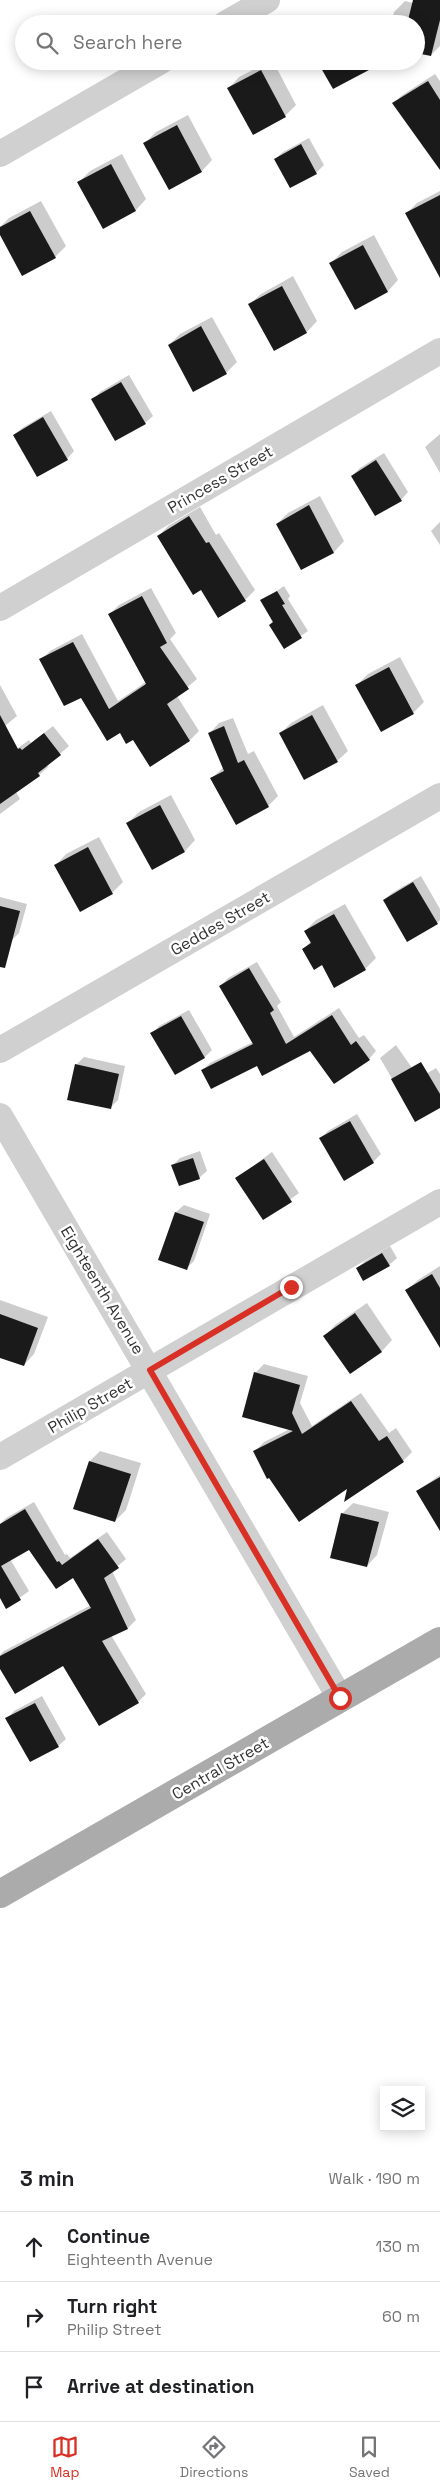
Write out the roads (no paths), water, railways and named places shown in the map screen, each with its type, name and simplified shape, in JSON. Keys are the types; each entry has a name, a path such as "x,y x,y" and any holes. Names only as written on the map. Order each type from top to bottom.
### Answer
{"main road":[{"name":"Central Street","path":"0,1894 440,1641"}],"street":[{"path":"241,15 267,0"},
{"path":"0,154 145,70"},
{"name":"Princess Street","path":"0,608 440,351"},
{"name":"Geddes Street","path":"0,1050 440,796"},
{"name":"Eighteenth Avenue","path":"0,1116 340,1698"},
{"name":"Philip Street","path":"0,1457 440,1202"}]}
